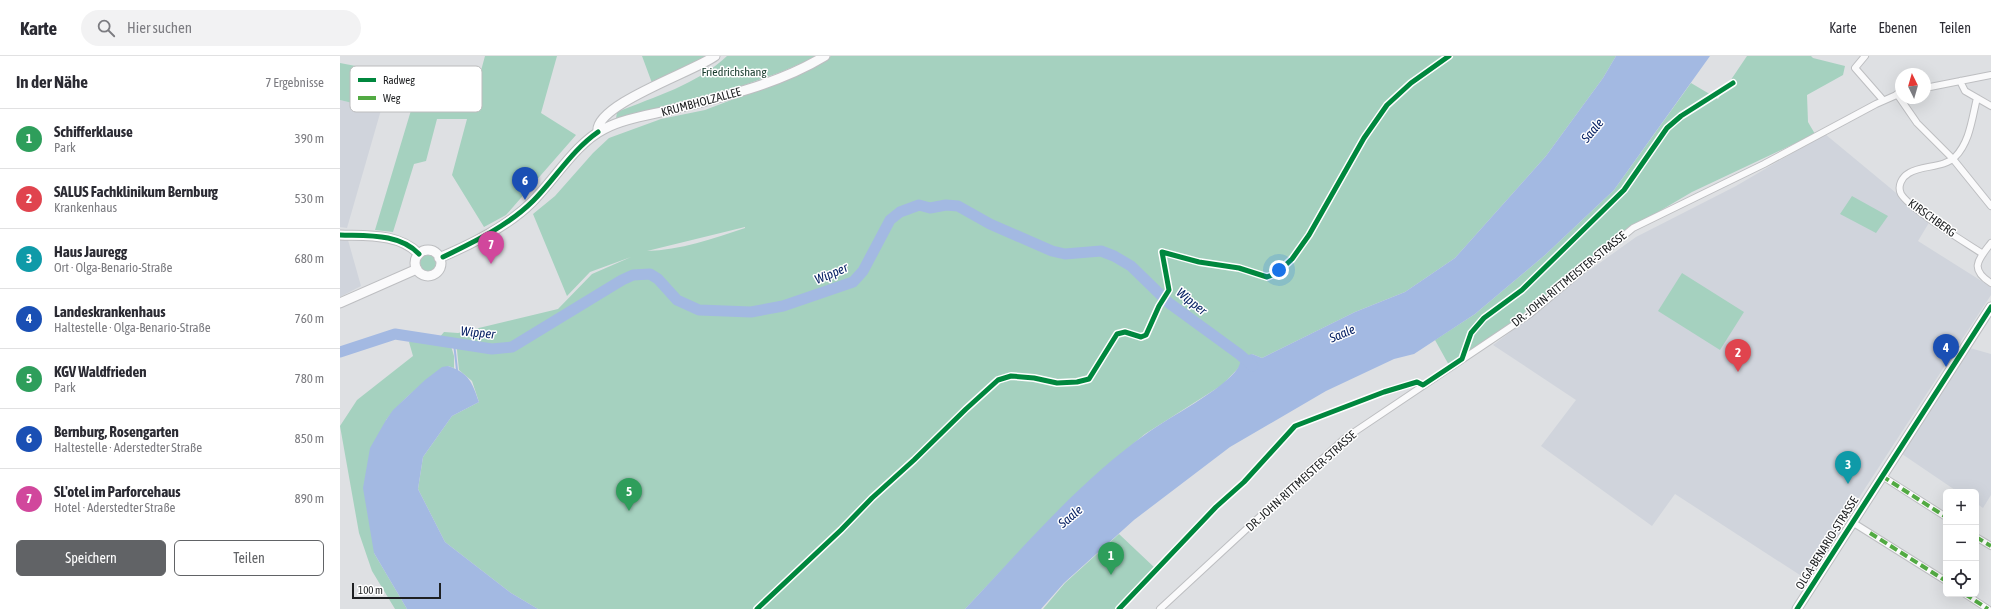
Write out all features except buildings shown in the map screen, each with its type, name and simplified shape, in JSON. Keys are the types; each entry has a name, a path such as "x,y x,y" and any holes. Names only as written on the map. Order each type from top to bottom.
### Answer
{"street":[{"path":"440,258 490,231 522,211 539,195 584,143 598,132 598,126 601,120 624,102 684,74 715,56"},
{"name":"KRUMBHOLZALLEE","path":"598,132 623,122 740,92 786,76 825,56"},
{"path":"1865,56 1855,68 1883,100"},
{"path":"1931,87 1991,75"},
{"path":"1960,81 1965,91 1991,106"},
{"name":"DR.-JOHN-RITTMEISTER-STRASSE","path":"1160,609 1344,439 1525,318 1633,228 1764,164 1883,100 1895,96"},
{"path":"1953,159 1962,148 1973,122 1977,98"},
{"path":"1905,104 1917,123 1953,159 1991,206"},
{"name":"KIRSCHBERG","path":"1953,159 1908,173 1901,181 1900,191 1914,206 1982,254"},
{"path":"340,235 394,239 409,246 419,254"},
{"path":"1991,243 1982,254 1978,262 1977,270 1982,277 1991,283"},
{"path":"430,251 440,258 440,268 432,275 423,275 417,269 415,262 419,254 430,251"},
{"path":"340,303 417,269"},
{"name":"OLGA-BENARIO-STRASSE","path":"1796,609 1991,306"},
{"path":"1882,476 1943,515"},
{"path":"1852,522 1943,579"},
{"path":"1979,539 1991,546"},
{"path":"1970,597 1988,609"}],"shaded area":[{"path":"340,100 350,102 350,112 380,112 347,228 340,227"},
{"path":"1825,134 1930,221 1918,241 1991,287 1991,295 1806,579 1675,494 1652,526 1541,446 1576,400 1493,345 1529,318 1562,290 1636,237 1736,186"},
{"path":"340,240 348,240 361,286 340,297"},
{"path":"1970,348 1991,354 1991,495 1983,508 1979,505 1979,489 1954,489 1902,454"}],"green space":[{"path":"485,56 557,56 541,113 576,135 506,215 484,227 452,175 467,119 437,119 426,161 414,164 393,232 375,230 410,112 482,112 482,67"},
{"path":"642,56 710,56 652,83"},
{"name":"Friedrichshang","path":"727,56 818,56 781,72 739,87 616,119 617,112 689,82 715,66"},
{"path":"831,56 1616,56 1603,78 1546,156 1455,258 1405,292 1355,312 1262,358 1252,354 1222,385 1145,434 1098,473 1038,532 965,609 538,609 511,593 445,542 418,489 423,457 452,416 479,402 472,381 459,370 457,350 454,343 439,338 444,332 458,333 558,309 592,274 631,257 590,272 567,296 533,214 555,196 593,153 609,138 661,119 705,110 815,66","holes":["745,228 709,240 672,249 647,251"]},
{"path":"1747,56 1811,56 1813,58 1845,66 1843,75 1807,95 1808,122 1815,134 1692,192 1617,236 1496,336 1450,367 1435,340 1475,314 1545,255 1614,190 1691,83 1718,99"},
{"path":"340,63 356,66 350,66 350,102 340,100"},
{"path":"1852,196 1888,216 1876,233 1840,214"},
{"path":"425,255 431,255 436,260 434,269 431,271 425,271 420,266 420,260"},
{"path":"1682,273 1744,312 1720,350 1658,311"},
{"path":"432,337 451,346 454,356 454,368 448,366 422,384 399,404 386,420 374,553 407,609 395,609 372,571 359,533 340,426 357,400 413,356 409,342"},
{"path":"1119,534 1155,568 1117,609 1043,609 1065,583"}],"water":[{"name":"Saale","path":"1616,56 1710,56 1614,190 1545,255 1475,314 1414,354 1394,359 1326,391 1230,447 1134,520 1064,583 1041,609 965,609 1074,494 1097,473 1146,434 1221,385 1238,368 1242,357 1252,354 1262,358 1355,312 1405,292 1455,258 1546,156 1603,78"},
{"path":"448,366 461,372 469,379 479,402 452,416 423,457 418,489 445,542 511,593 538,609 407,609 374,553 363,488 370,448 393,410 425,380 442,367"}],"waterway":[{"name":"Wipper","path":"340,352 395,334 492,349 512,347 622,280 633,275 650,274 658,279 677,300 699,310 751,312 783,306 853,282 863,271 890,220 900,212 919,205 930,208 946,205 958,206 990,224 1052,251 1065,254 1101,251 1114,256 1131,266 1169,303 1253,366"},
{"path":"454,343 457,370"}],"marked path":[{"path":"1882,476 1943,515"},
{"path":"1870,533 1943,579"},
{"path":"1979,539 1991,546"},
{"path":"1970,597 1988,609"}],"cycle path":[{"path":"757,609 841,530 872,498 998,380 1011,376 1034,378 1057,383 1077,382 1089,379 1117,334 1125,332 1141,337 1146,335 1159,306 1169,290 1162,252 1199,262 1239,268 1267,277 1277,273 1292,259 1309,235 1364,138 1387,105 1411,83 1449,56"},
{"path":"1119,609 1216,507 1244,482 1295,426 1384,392 1417,382 1423,385 1462,359 1471,333 1484,318 1522,290 1624,190 1667,128 1681,116 1733,83"},
{"path":"443,257 491,232 524,210 580,147 598,132"},
{"path":"340,235 372,236 392,239 402,242 419,254"},
{"path":"1797,609 1991,307"}],"place":[{"name":"Bernburg, Rosengarten","path":"525,200"},
{"name":"SL'otel im Parforcehaus","path":"491,264"},
{"name":"Landeskrankenhaus","path":"1946,367"},
{"name":"SALUS Fachklinikum Bernburg","path":"1738,372"},
{"name":"Haus Jauregg","path":"1848,484"},
{"name":"KGV Waldfrieden","path":"629,511"},
{"name":"Schifferklause","path":"1111,575"}]}
